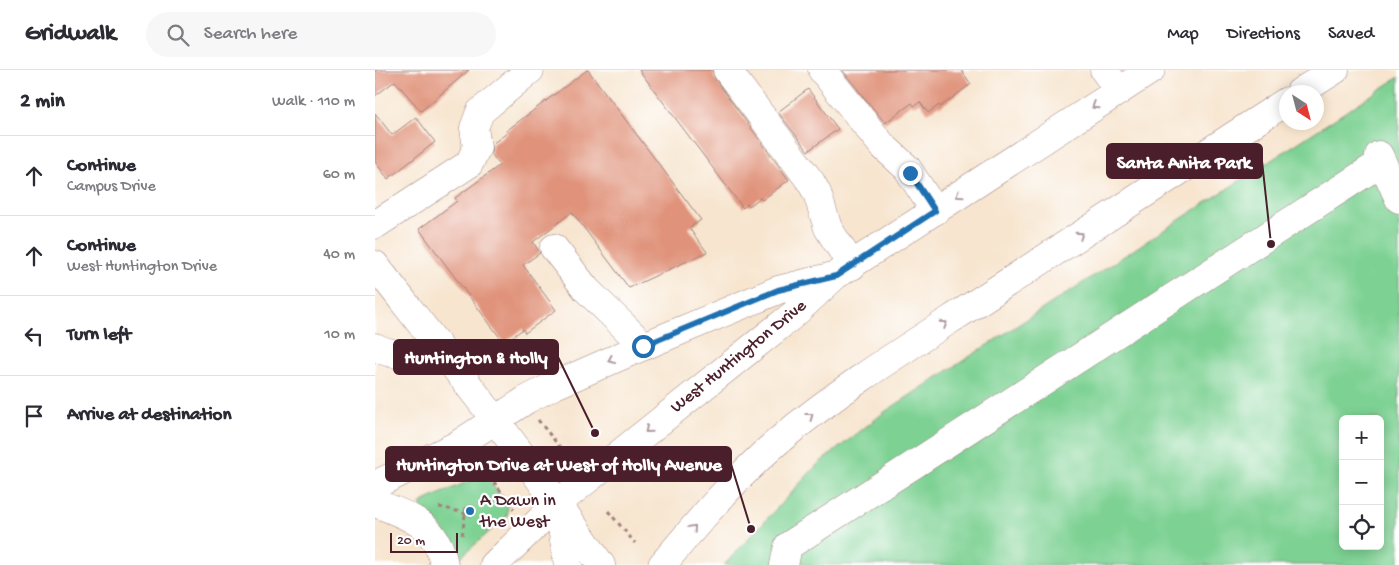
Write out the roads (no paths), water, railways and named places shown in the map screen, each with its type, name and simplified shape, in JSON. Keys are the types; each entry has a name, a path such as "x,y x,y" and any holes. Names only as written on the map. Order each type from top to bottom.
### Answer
{"main road":[{"path":"375,225 469,164 477,147 475,128 480,112 529,70"},
{"path":"375,485 457,445 496,419 553,386 778,290 844,271 817,193 811,182 727,70"},
{"path":"822,70 882,145 907,168 935,211"},
{"name":"West Huntington Drive","path":"494,565 558,503 793,315 844,271 935,211 1111,80 1151,70"},
{"path":"1311,85 1335,70"},
{"path":"661,565 745,472 809,417 896,355 1279,106"},
{"path":"784,565 788,546 1381,159 1399,200"},
{"path":"554,248 586,289 643,346"},
{"path":"375,265 496,419 601,565"},
{"path":"375,347 383,351 418,356 443,352"},
{"path":"375,503 407,515 427,529 439,545 444,565"},
{"path":"558,503 567,565"}],"place":[{"name":"Santa Anita Park","path":"1271,244"},
{"name":"Huntington & Holly","path":"595,433"},
{"name":"A Dawn in the West","path":"470,511"},
{"name":"Huntington Drive at West of Holly Avenue","path":"751,529"}]}
